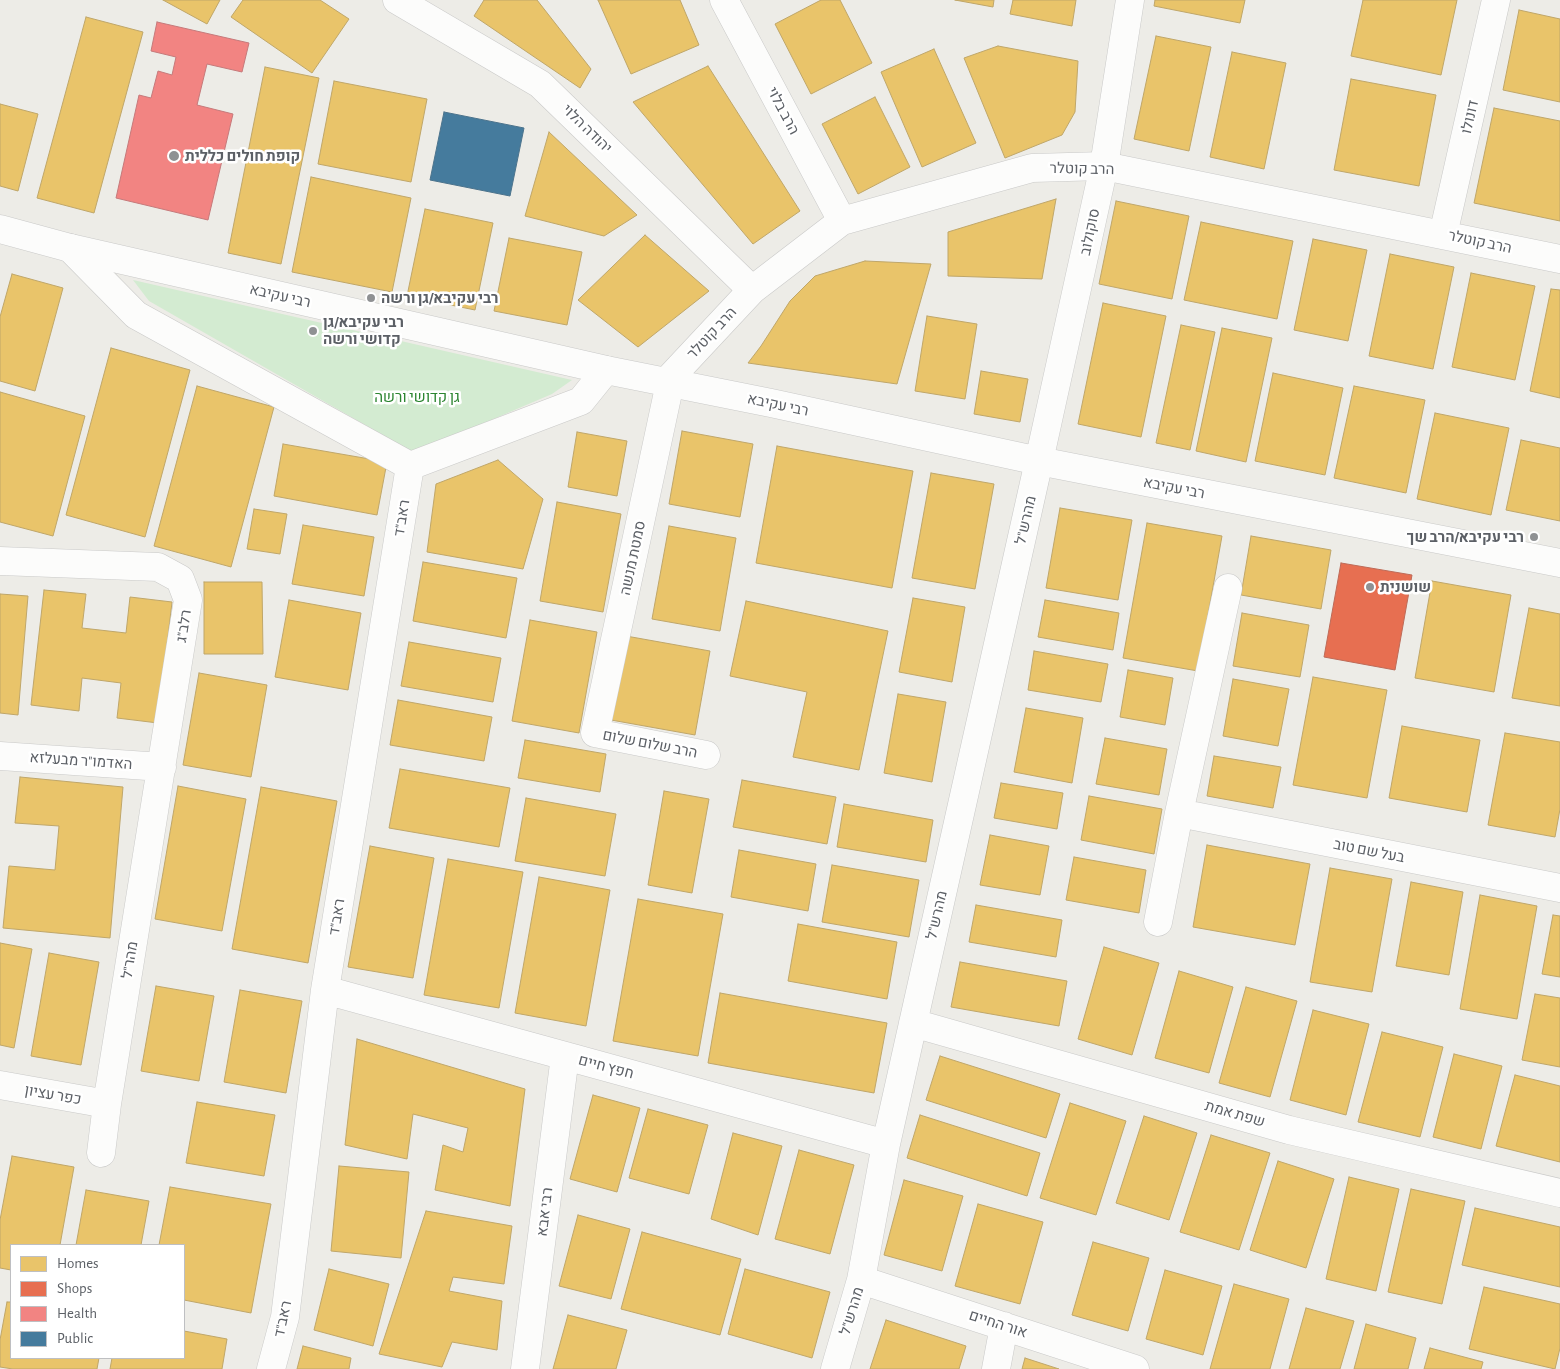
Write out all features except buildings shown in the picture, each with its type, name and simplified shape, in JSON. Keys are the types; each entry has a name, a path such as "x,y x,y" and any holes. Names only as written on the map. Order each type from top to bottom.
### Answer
{"street":[{"name":"יהודה הלוי","path":"397,0 540,84 752,290"},
{"name":"הרב בלוי","path":"724,0 842,221"},
{"name":"סוקולוב","path":"1039,461 1104,166 1130,0"},
{"name":"דונולו","path":"1444,235 1496,0"},
{"name":"הרב קוטלר","path":"668,382 752,290 842,221 1032,168 1104,166 1560,259"},
{"name":"רבי עקיבא","path":"0,229 70,248 606,370 1039,461 1560,563"},
{"path":"70,248 136,315 410,466 581,402 606,370"},
{"name":"סמטת מנשה","path":"595,733 668,382"},
{"name":"מהרש\"ל","path":"834,1369 861,1280 886,1144 1039,461"},
{"name":"ראב\"ד","path":"271,1369 285,1317 325,990 410,466"},
{"name":"רלב\"ג","path":"0,561 158,567 180,579 188,600 162,767"},
{"path":"1158,922 1179,813 1228,588"},
{"name":"הרב שלום שלום","path":"595,733 706,755"},
{"name":"האדמו\"ר מבעלזא","path":"0,756 162,767"},
{"name":"מהר\"ל","path":"101,1153 107,1104 162,767"},
{"name":"בעל שם טוב","path":"1179,813 1560,888"},
{"name":"חפץ חיים","path":"325,990 886,1144"},
{"name":"שפת אמת","path":"913,1023 1289,1130 1560,1193"},
{"name":"רבי אבא","path":"526,1369 565,1056"},
{"name":"כפר עציון","path":"0,1085 107,1104"},
{"name":"אור החיים","path":"861,1280 1135,1369"},
{"path":"996,1369 1004,1326"}],"green space":[{"name":"גן קדושי ורשה","path":"133,280 572,380 552,394 414,453 149,301"}],"place":[{"name":"קופת חולים כללית","path":"174,156"},
{"name":"רבי עקיבא/גן ורשה","path":"371,298"},
{"name":"רבי עקיבא/גן קדושי ורשה","path":"313,331"},
{"name":"רבי עקיבא/הרב שך","path":"1534,537"},
{"name":"שושנית","path":"1370,587"}]}
